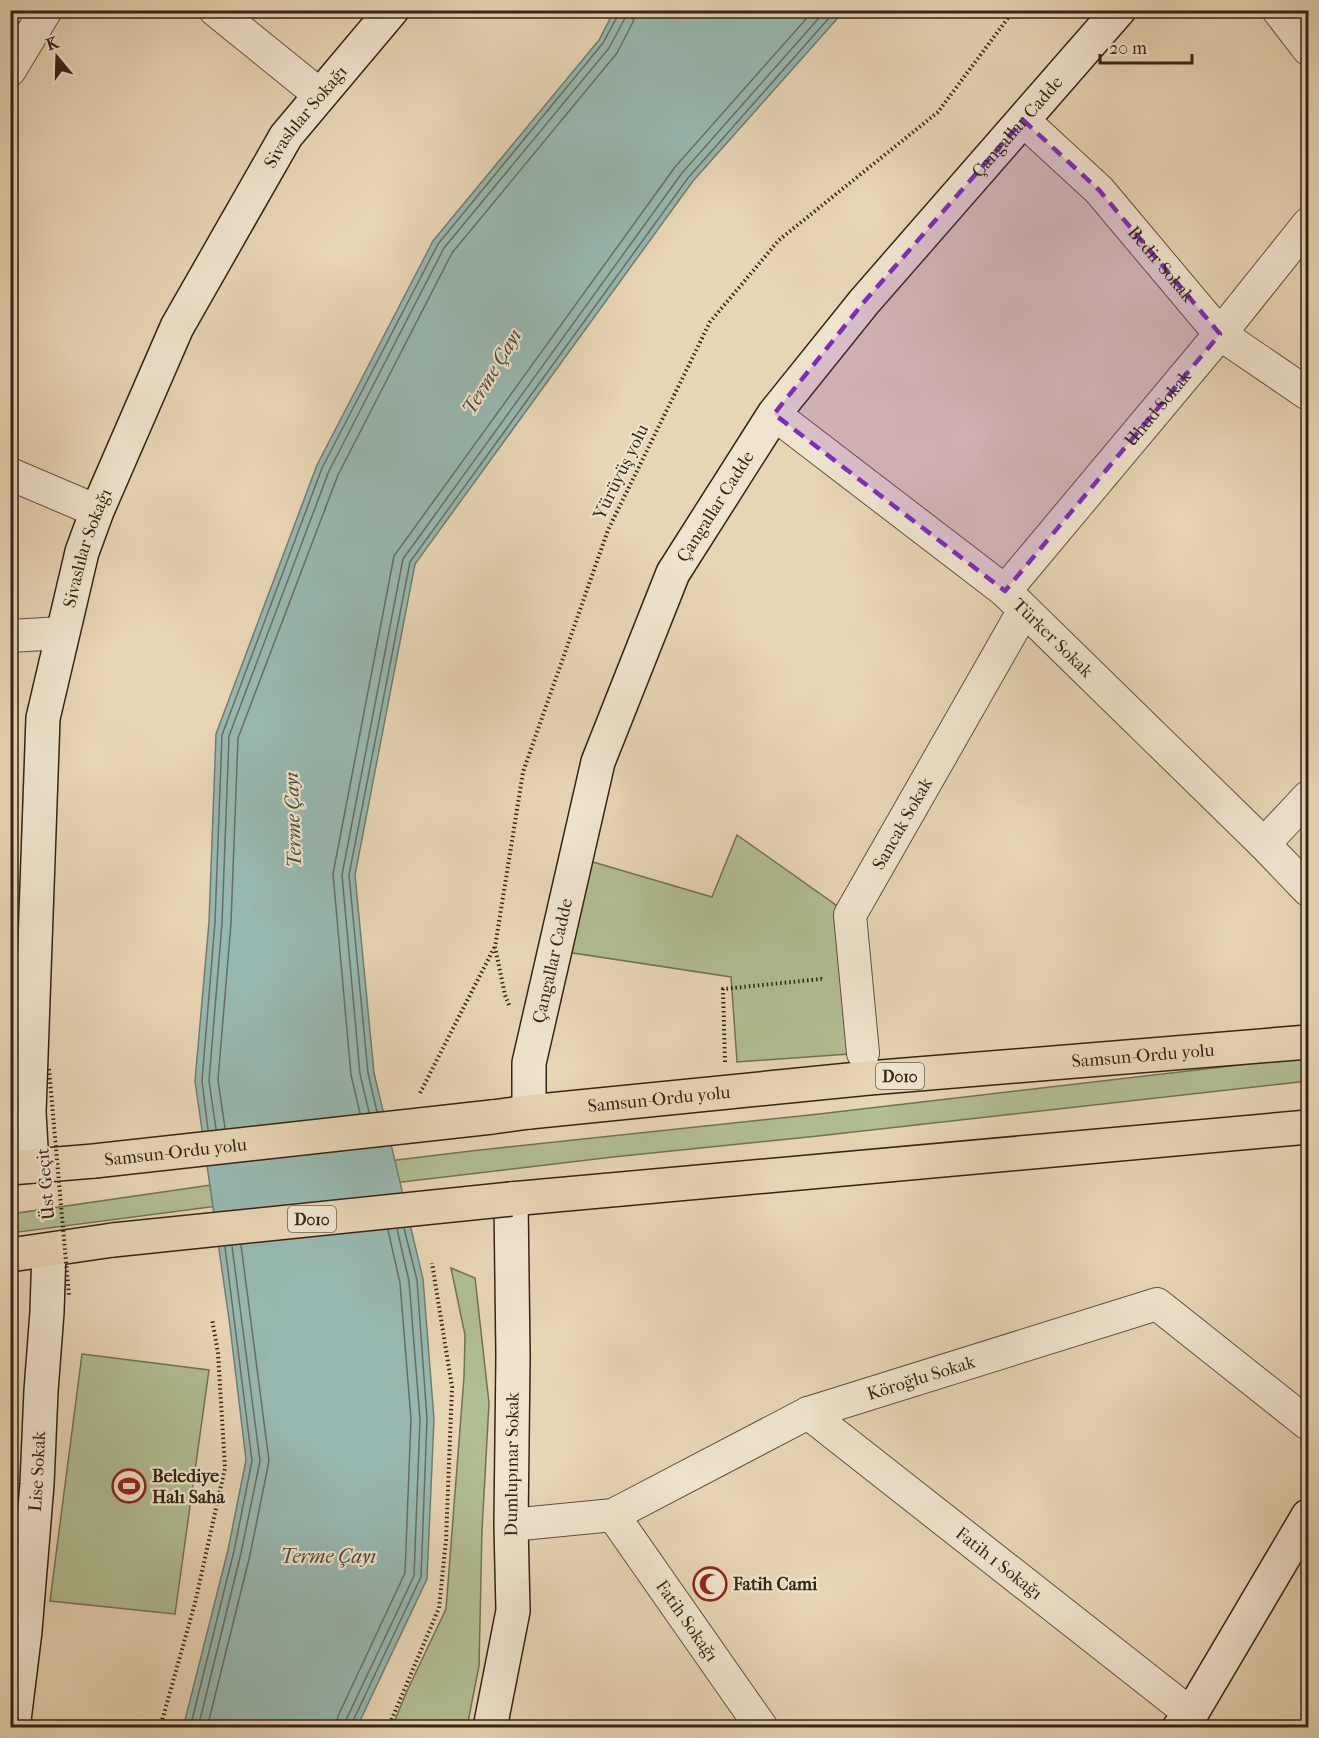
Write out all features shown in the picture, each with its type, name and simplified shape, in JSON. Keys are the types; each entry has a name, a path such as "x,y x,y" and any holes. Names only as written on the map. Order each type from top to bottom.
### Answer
{"highway":[{"name":"Samsun-Ordu yolu","path":"21,1167 869,1078 1308,1042"},
{"name":"D010","path":"10,1255 112,1240 511,1199 1308,1127"}],"street":[{"path":"10,70 46,10"},
{"path":"214,10 320,95"},
{"name":"Sivaslılar Sokağı","path":"21,1167 29,1112 43,718 82,552 97,511 177,327 286,136 392,10"},
{"name":"Çangallar Cadde","path":"529,1112 530,1062 598,762 673,573 774,414 864,302 1119,10"},
{"path":"1278,10 1308,49"},
{"name":"Bedir Sokak","path":"1023,120 1099,190 1220,334 1308,394"},
{"name":"Uhud Sokak","path":"1015,600 1308,224"},
{"name":"Türker Sokak","path":"774,414 1015,600 1308,890"},
{"path":"10,474 97,511"},
{"name":"Sancak Sokak","path":"863,1053 850,915 1015,600"},
{"path":"10,636 63,633"},
{"path":"1264,844 1308,797"},
{"name":"Dumlupınar Sokak","path":"490,1728 513,1611 511,1199"},
{"name":"Lise Sokak","path":"13,1728 24,1642 37,1484 49,1250"},
{"name":"Köroğlu Sokak","path":"511,1525 613,1515 808,1413 1157,1304 1308,1424"},
{"name":"Fatih 1 Sokağı","path":"808,1413 1185,1721"},
{"name":"Fatih Sokağı","path":"613,1515 762,1728"},
{"path":"1185,1721 1308,1516"}],"path":[{"name":"Yürüyüş yolu","path":"509,1006 495,946 523,772 608,530 710,322 779,240 938,112 1014,10"},
{"path":"419,1094 495,946"},
{"path":"723,1027 723,989 821,979 857,994"},
{"name":"Üst Geçit","path":"49,1069 69,1296"},
{"path":"388,1728 440,1608 445,1551 452,1387 432,1263"},
{"path":"160,1728 195,1603 225,1468 218,1353 212,1319"}],"highlighted area":[{"path":"1023,120 1099,190 1220,334 1005,591 774,414 864,302"}],"green space":[{"path":"737,835 850,915 863,1053 737,1062 731,977 560,951 576,857 712,897"},
{"path":"1308,1057 1308,1081 613,1157 11,1233 11,1214 322,1169"},
{"path":"451,1268 475,1278 489,1403 482,1530 479,1666 467,1727 392,1727 446,1609 464,1377 465,1335"},
{"name":"Belediye Halı Saha","path":"82,1354 209,1370 175,1614 50,1601"}],"water":[{"name":"Terme Çayı","path":"614,11 844,11 693,181 415,564 355,875 374,1073 423,1279 434,1419 427,1579 357,1727 183,1728 228,1550 246,1460 230,1326 195,1081 209,922 216,734 317,465 433,241 599,40"}],"place":[{"name":"Belediye Halı Saha","path":"129,1486"},
{"name":"Fatih Cami","path":"710,1584"}]}
